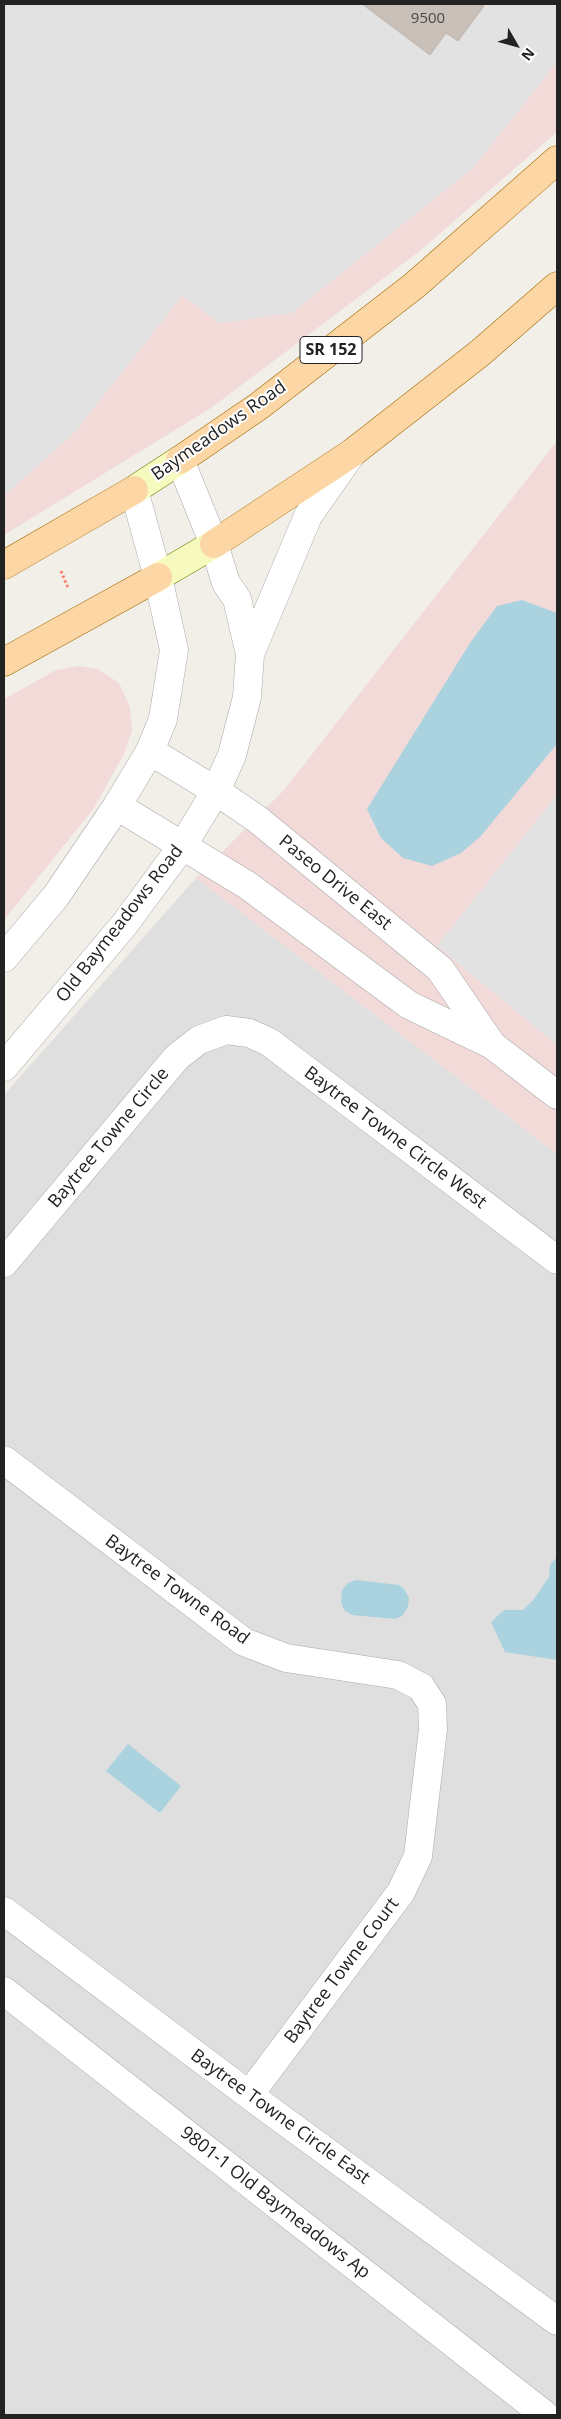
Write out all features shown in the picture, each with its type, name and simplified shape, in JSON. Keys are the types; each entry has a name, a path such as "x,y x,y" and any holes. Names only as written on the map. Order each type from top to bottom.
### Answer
{"main road":[{"name":"Baymeadows Road","path":"4,565 134,490 259,406 415,285 557,160"},
{"path":"4,662 214,544 352,453 480,353 557,286"}],"street":[{"path":"250,654 308,516 352,453"},
{"name":"Old Baymeadows Road","path":"4,1067 124,925 183,845 216,791 232,755 247,697 250,654 237,599 226,583 214,544 180,460"},
{"path":"4,958 56,896 117,806 150,751 163,719 174,650 158,577 134,490"},
{"name":"Paseo Drive East","path":"150,751 216,791 264,826 440,969 492,1045"},
{"name":"Paseo Drive East","path":"117,806 247,885 409,1006 492,1045 557,1095"},
{"name":"Baytree Towne Circle West","path":"226,1030 249,1033 269,1042 557,1260"},
{"name":"Baytree Towne Circle","path":"4,1262 177,1057 199,1040 226,1030"},
{"name":"Baytree Towne Road","path":"4,1460 244,1642 286,1658 398,1674 421,1687 432,1704 434,1729 420,1840"},
{"name":"Baytree Towne Court","path":"249,2095 401,1892 418,1856 420,1840"},
{"name":"Baytree Towne Circle East","path":"4,1911 249,2095 557,2321"},
{"name":"9801-1 Old Baymeadows Ap","path":"4,1991 545,2415"}],"path":[{"path":"59,566 68,588"}],"shaded area":[{"path":"4,4 557,4 557,132 416,254 211,408 4,535"},
{"path":"4,4 557,4 557,62 474,167 292,313 220,323 182,296 75,432 4,496"},
{"path":"557,441 557,1154 196,878 284,790"},
{"path":"79,666 98,669 119,683 130,707 132,730 124,754 94,808 4,920 4,699 56,670"},
{"path":"557,795 557,1045 437,946"},
{"path":"196,878 557,1154 557,2415 4,2415 4,1095"}],"water":[{"path":"522,600 557,613 557,744 480,837 461,853 432,866 403,858 381,838 367,809 470,643 497,606"},
{"path":"557,1557 557,1660 505,1652 491,1622 504,1610 523,1610 534,1599 549,1577 550,1565"},
{"path":"356,1580 399,1585 405,1590 409,1598 408,1607 402,1616 395,1619 352,1615 344,1610 341,1602 342,1590 348,1583"},
{"path":"128,1744 181,1786 160,1813 106,1771"}],"building":[{"path":"362,4 481,4 484,6 458,41 446,33 430,55"}]}
